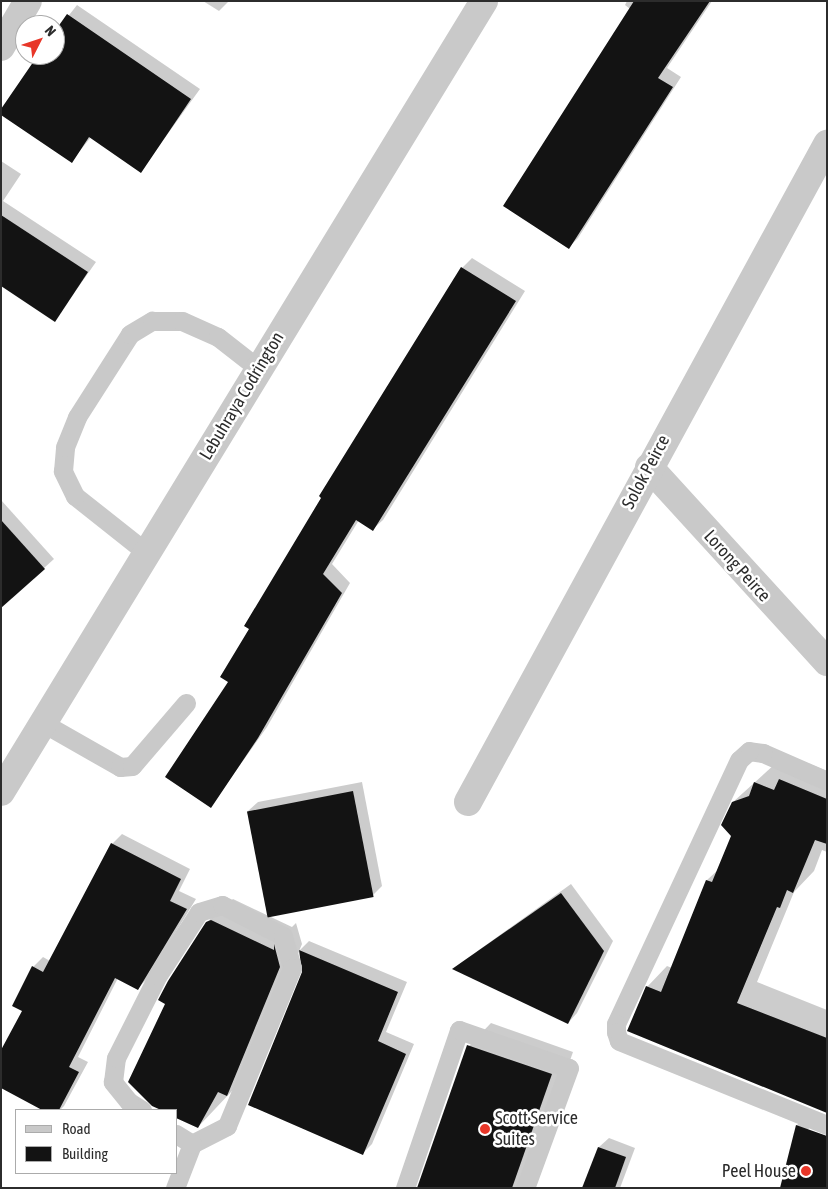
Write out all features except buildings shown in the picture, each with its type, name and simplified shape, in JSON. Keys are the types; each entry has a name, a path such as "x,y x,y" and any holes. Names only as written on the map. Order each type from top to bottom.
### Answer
{"street":[{"path":"1,48 28,1"},
{"name":"Lebuhraya Codrington","path":"1,792 484,1"},
{"name":"Solok Peirce","path":"468,802 649,467 827,144"},
{"name":"Lorong Peirce","path":"649,467 827,662"}],"lane":[{"path":"147,553 75,496 63,470 65,447 77,417 130,334 152,321 182,321 218,337 259,369"},
{"path":"44,723 120,766 132,766 186,703"},
{"path":"827,782 763,753 749,751 739,760 616,1024 616,1032 619,1041 827,1125"},
{"path":"140,1109 129,1102 113,1082 116,1058 158,975 199,912 222,904 283,936 292,968 228,1126 184,1139 178,1172"},
{"path":"405,1188 459,1030 569,1068 525,1188"},
{"path":"175,1188 178,1174"}],"place":[{"name":"Scott Service Suites","path":"485,1129"},
{"name":"Peel House","path":"806,1171"}]}
